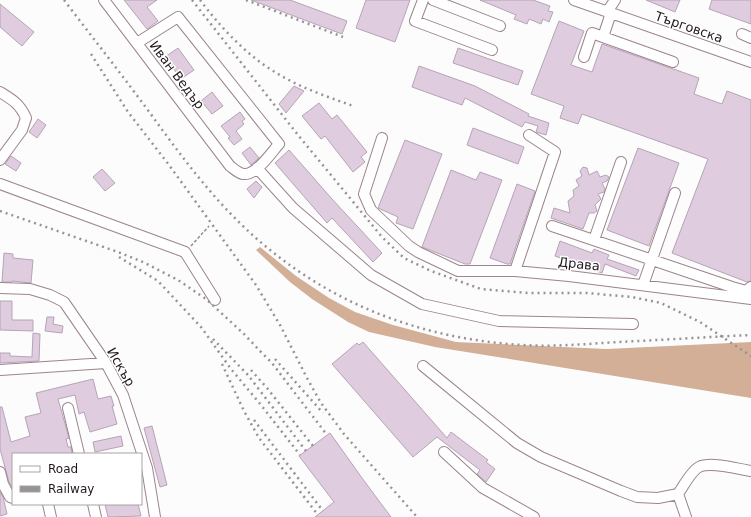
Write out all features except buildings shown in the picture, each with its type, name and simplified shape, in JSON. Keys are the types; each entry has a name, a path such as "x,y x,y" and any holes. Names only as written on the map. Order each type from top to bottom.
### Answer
{"street":[{"name":"Иван Ведър","path":"104,0 230,166 236,172 244,174 254,172 257,168"},
{"path":"423,0 415,21 492,50"},
{"path":"433,0 500,26"},
{"name":"Търговска","path":"574,0 751,62"},
{"path":"602,37 609,12 615,0"},
{"path":"137,43 178,17 279,144 257,168 293,208 371,275 422,304 499,321 633,324"},
{"path":"584,57 592,33 674,62"},
{"path":"0,92 14,100 22,109 26,118 22,130 0,160"},
{"path":"515,271 555,152 529,135"},
{"name":"Драва","path":"382,138 364,194 371,210 409,246 418,252 458,270 515,271 751,299"},
{"path":"594,240 621,162"},
{"path":"0,184 185,252 215,300"},
{"path":"643,285 675,193"},
{"path":"552,226 732,287 746,290 751,287"},
{"name":"Искър","path":"0,288 30,289 50,295 64,302 106,363 123,395 139,453"},
{"path":"0,370 106,363"},
{"path":"424,366 517,443 542,457 637,497 658,498 678,494 698,467 709,464 751,471"},
{"path":"68,408 79,453"},
{"path":"444,452 483,488 534,517"},
{"name":"Искър","path":"144,469 155,517"},
{"path":"0,472 8,498"},
{"path":"678,494 686,517"},
{"path":"48,505 51,517"},
{"path":"93,505 96,517"}],"path":[{"path":"185,252 209,226"}],"shaded area":[{"path":"260,247 296,276 329,298 355,312 393,325 456,342 607,349 751,342 751,398 435,347 369,332 348,322 312,299 290,282 256,250"}],"railway":[{"path":"64,0 183,158 232,215 275,254 306,276 339,296 374,312 409,325 484,341 523,345 570,345 751,335"},
{"path":"192,0 298,135 382,237 404,258 431,271 481,289 528,293 587,293 632,297 661,303 700,322 751,356"},
{"path":"200,0 236,42 268,68 289,80 353,106"},
{"path":"246,0 343,37"},
{"path":"91,54 128,112 169,165 256,285 280,325 321,403 344,434 417,517"},
{"path":"0,211 118,252 145,263 178,280 206,299 244,334 272,363 327,435"},
{"path":"119,257 158,281 201,327 231,369 300,455"},
{"path":"213,339 248,375 306,451"},
{"path":"275,359 323,413"},
{"path":"222,364 244,411 259,438 318,515"},
{"path":"251,370 313,446"},
{"path":"254,420 323,511"}]}
